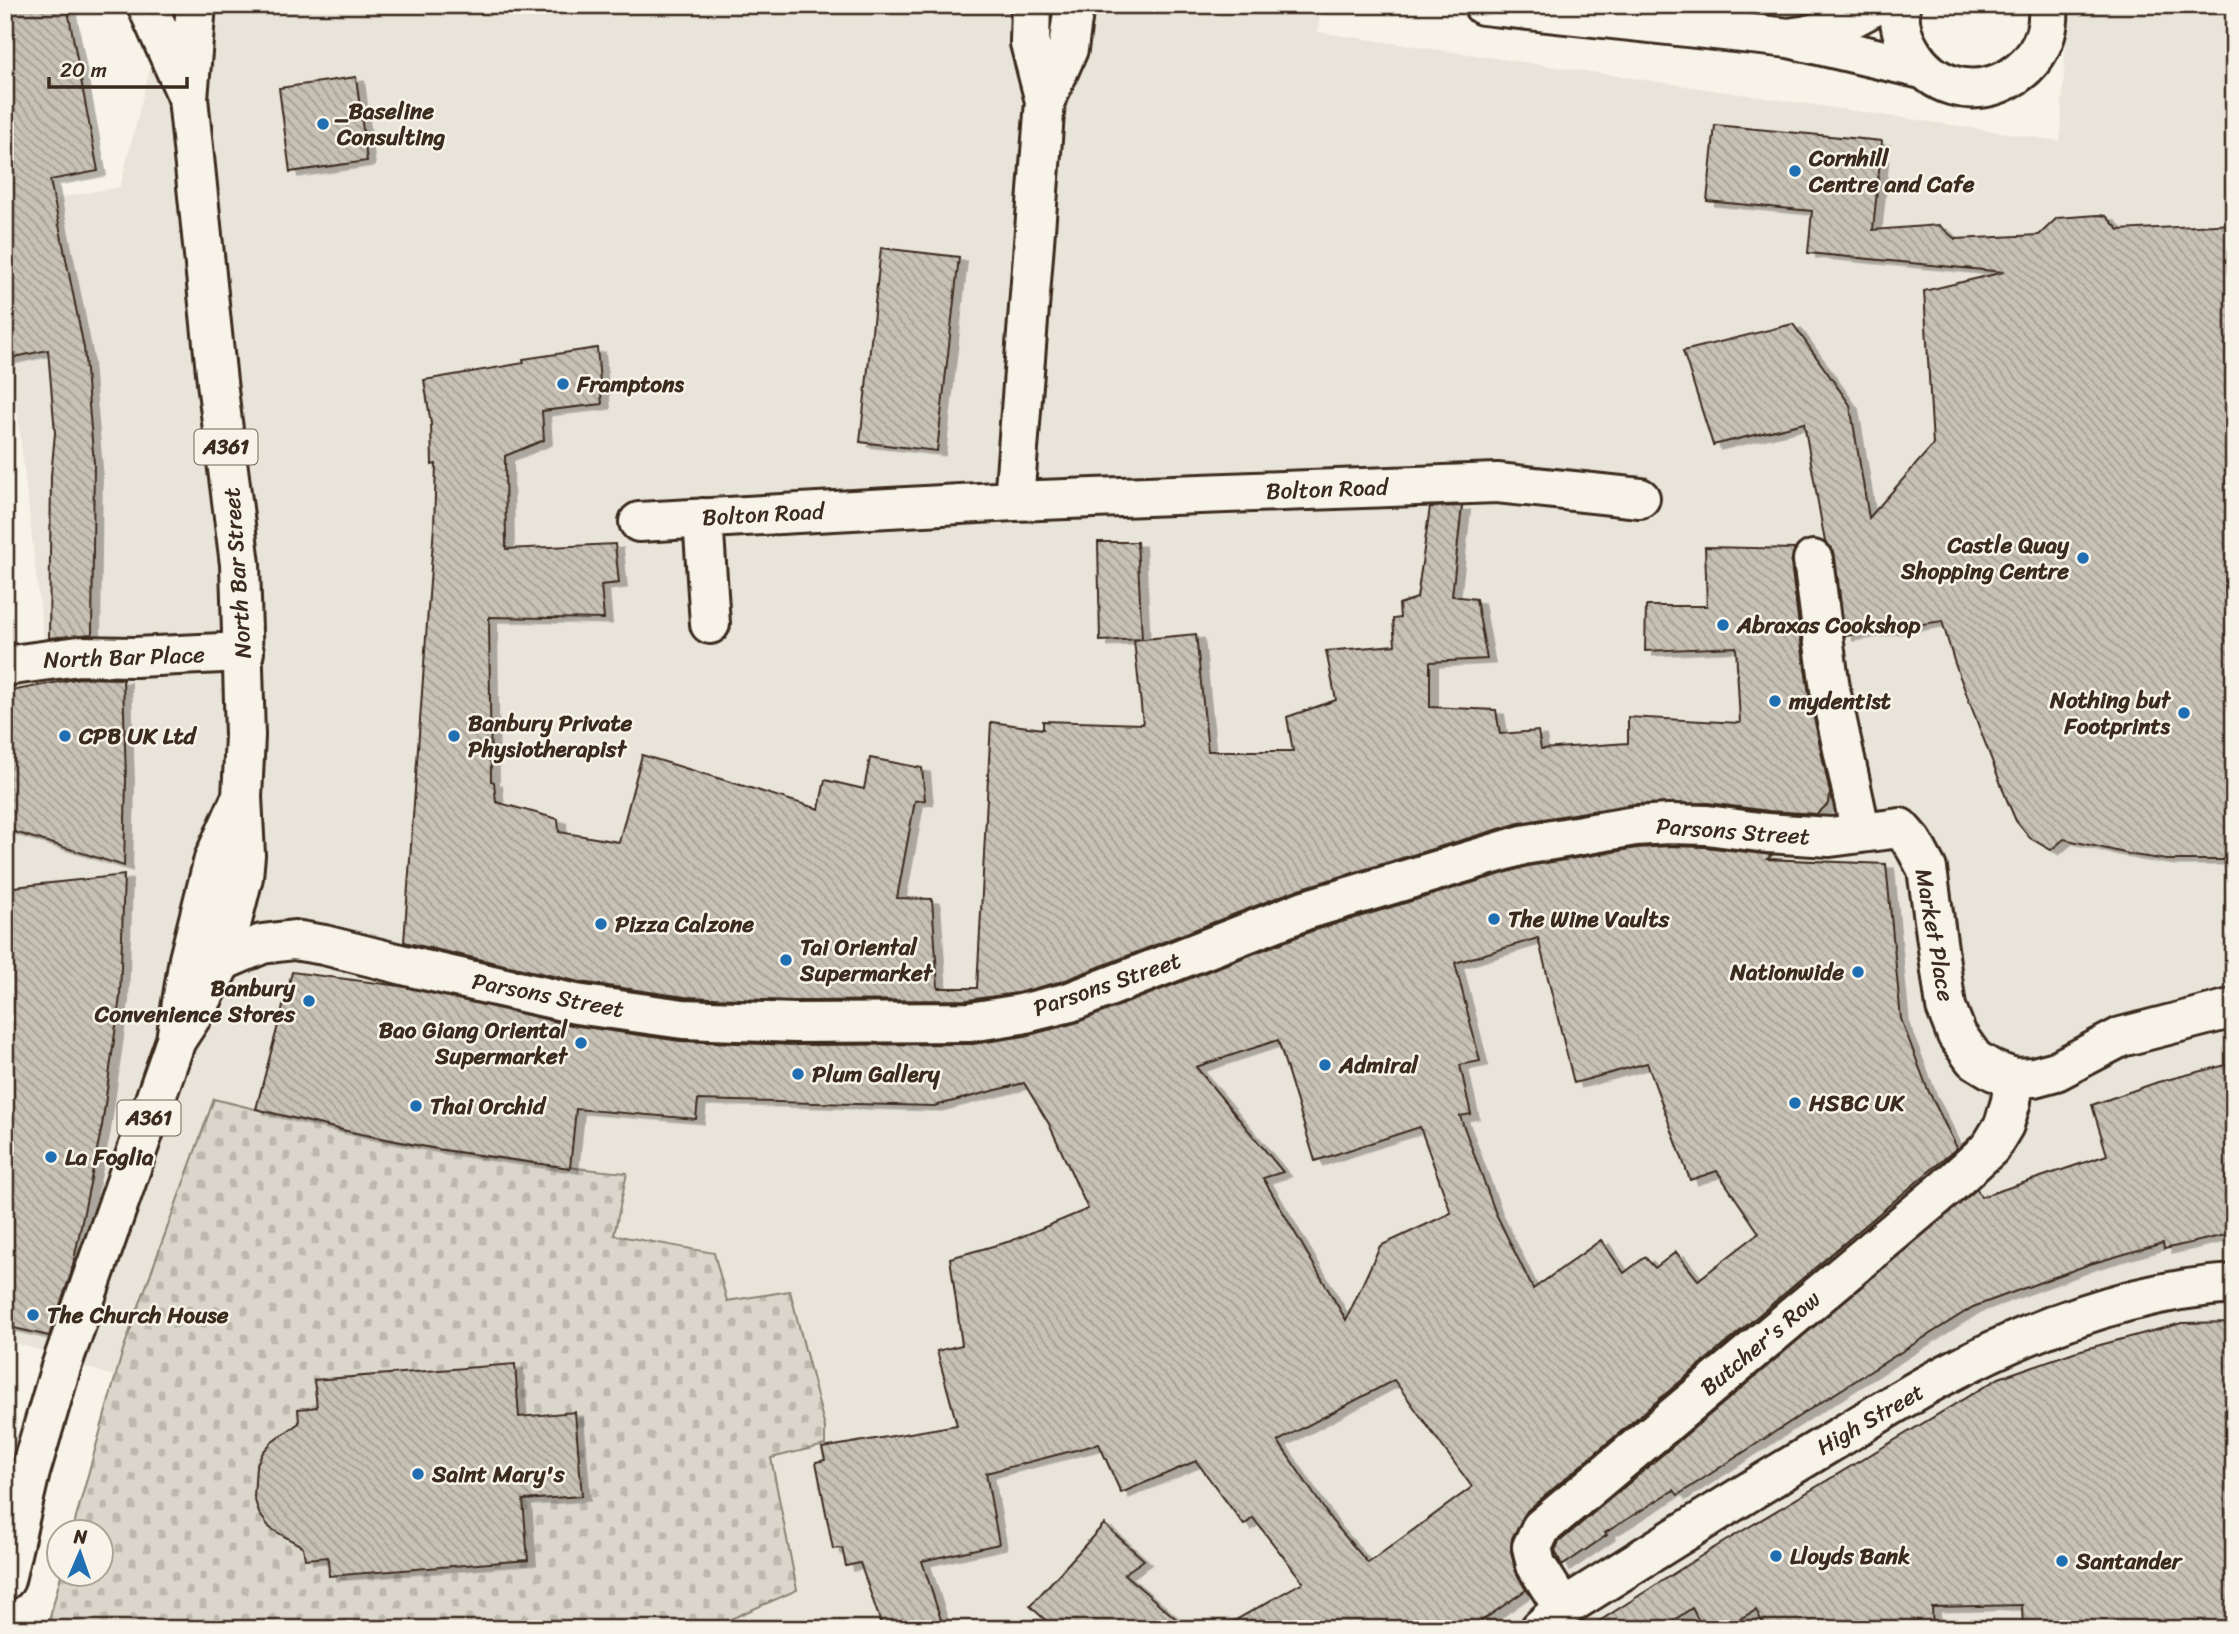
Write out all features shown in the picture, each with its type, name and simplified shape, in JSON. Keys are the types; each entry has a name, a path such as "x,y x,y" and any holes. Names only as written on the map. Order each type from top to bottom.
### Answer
{"street":[{"name":"North Bar Street","path":"147,5 188,99"},
{"name":"North Bar Street","path":"176,1040 199,1005 222,961 243,877 242,797 245,736 240,564 217,382 188,99 196,5"},
{"path":"1014,501 1045,102 1030,43 1031,5"},
{"path":"1045,102 1068,49 1074,5"},
{"path":"1483,5 1789,37 1922,69 1944,83 1966,89 1993,87 2018,75 2031,63 2045,38 2048,5"},
{"path":"1789,37 1812,35 1854,18 1876,5"},
{"path":"1900,5 1903,40 1922,69"},
{"name":"Bolton Road","path":"639,522 1014,501 1497,483 1640,498"},
{"path":"703,518 710,624"},
{"path":"1813,560 1830,690 1861,833"},
{"name":"North Bar Place","path":"5,666 79,656 135,657 244,652"},
{"name":"North Bar Street","path":"5,1580 30,1472 61,1367 176,1040 189,959 214,859 242,797"},
{"name":"Parsons Street","path":"222,961 262,944 294,940 576,1004 683,1019 795,1023 971,1022 1070,1002 1305,910 1523,845 1635,826 1669,824 1830,837 1900,828"},
{"name":"Market Place","path":"1900,828 1913,843 1927,869 1946,1007 1957,1034 1974,1059 1994,1071 2014,1078"},
{"path":"2014,1078 2034,1077 2056,1071 2121,1037 2234,1007"},
{"name":"Butcher's Row","path":"1552,1618 1532,1547 1541,1528 1945,1189 1990,1148 2004,1125 2014,1078"},
{"name":"High Street","path":"1552,1618 1754,1487 1955,1370 2016,1341 2096,1312 2153,1296 2234,1284"}],"shaded area":[{"path":"166,5 1321,5 1318,32 2060,141 2068,5 2234,5 2234,1629 709,1629 797,1590 771,1458 825,1444 825,1428 790,1292 727,1301 713,1253 614,1235 627,1173 437,1149 351,1132 123,1350 115,1377 5,1339 5,658 44,642 5,305 5,207 120,187"}],"green space":[{"path":"214,1099 437,1149 627,1173 614,1235 714,1253 727,1301 790,1291 825,1428 825,1445 771,1458 797,1590 708,1629 47,1629 58,1588 116,1588 116,1518 76,1518 123,1350"}],"building":[{"path":"5,5 67,5 98,171 50,180 84,348 94,463 92,634 49,638 51,476 55,433 48,350 5,359 5,279 13,278 5,209"},
{"name":"_Baseline Consulting","path":"356,77 367,161 290,172 279,88"},
{"name":"Castle Quay Shopping Centre","path":"1715,125 1882,141 1873,230 1939,225 1955,239 2039,235 2057,218 2098,215 2106,216 2119,230 2234,224 2234,860 2167,860 2064,839 2051,850 2030,838 2016,821 2007,800 1955,664 1942,621 1845,636 1835,557 1831,547 1825,542 1804,423 1713,445 1683,351 1793,324 1850,405 1869,518 1933,445 1924,291 2004,272 1808,253 1812,211 1707,201"},
{"path":"881,248 959,257 937,451 860,442"},
{"path":"597,348 602,404 542,411 544,440 505,456 506,549 615,544 619,583 601,585 604,619 489,617 491,781 494,782 496,802 558,819 559,832 619,842 642,755 819,809 825,780 864,789 870,758 922,768 925,800 915,801 897,898 932,899 938,988 977,988 991,722 1043,729 1043,721 1143,724 1134,640 1196,634 1208,751 1293,751 1287,717 1336,700 1326,651 1395,645 1393,619 1400,618 1399,604 1417,598 1430,507 1462,506 1452,596 1476,599 1487,659 1430,662 1430,707 1496,710 1500,734 1538,731 1541,749 1628,743 1628,717 1740,723 1736,647 1645,651 1646,606 1707,606 1705,547 1795,549 1791,563 1801,642 1830,793 1829,803 1817,814 1708,803 1634,804 1519,823 1299,889 1063,981 1017,993 968,1000 795,1001 685,997 580,982 404,942 434,526 436,464 432,465 431,424 424,380 524,363 523,359"},
{"path":"1098,542 1137,542 1142,639 1100,641"},
{"name":"CPB UK Ltd","path":"80,678 123,679 126,780 124,866 5,829 5,692"},
{"path":"1705,847 1772,855 1767,859 1886,864 1901,1019 1928,1090 1957,1148 1527,1511 1512,1538 1511,1551 1515,1570 1526,1590 1470,1629 1220,1629 1303,1582 1253,1518 1244,1525 1196,1461 1121,1493 1099,1444 986,1473 999,1544 922,1561 944,1629 883,1629 860,1563 846,1566 842,1548 833,1549 816,1462 825,1460 822,1448 957,1425 937,1351 962,1345 950,1258 1011,1241 1088,1209 1049,1124 1024,1083 934,1106 698,1100 696,1119 576,1109 570,1168 437,1149 256,1109 292,972 400,986 571,1025 680,1041 795,1045 973,1044 1025,1036 1075,1023 1312,931 1528,866 1637,848","holes":["1538,938 1574,1083 1647,1063 1690,1180 1717,1171 1759,1233 1698,1280 1676,1252 1655,1268 1645,1257 1624,1273 1601,1240 1533,1289 1496,1214 1460,1116 1471,1114 1460,1065 1480,1061 1455,963","1278,1040 1315,1161 1420,1127 1451,1213 1380,1246 1346,1320 1263,1178 1283,1172 1196,1067","1394,1380 1472,1487 1368,1563 1332,1521 1278,1441"]},
{"path":"124,875 120,997 102,1126 71,1274 49,1336 5,1326 5,888"},
{"path":"2234,1063 2234,1233 2164,1249 2163,1243 2090,1264 1973,1307 1678,1495 1674,1490 1605,1533 1607,1535 1562,1566 1555,1550 1559,1542 1977,1189 1981,1197 2107,1155 2092,1105 2158,1082"},
{"path":"2234,1322 2234,1629 2023,1629 2022,1605 1932,1607 1933,1629 1766,1629 1756,1610 1721,1629 1703,1629 1692,1608 1661,1629 1587,1629 1712,1549 1999,1378 2074,1352 2182,1323"},
{"name":"Saint Mary's","path":"515,1364 519,1417 575,1412 582,1496 523,1500 528,1560 329,1576 328,1557 305,1559 303,1547 270,1528 259,1513 254,1497 256,1466 272,1442 299,1423 298,1409 317,1407 314,1380"},
{"path":"1104,1524 1144,1560 1124,1574 1188,1629 1055,1629 1030,1606"}],"place":[{"name":"_Baseline Consulting","path":"323,124"},
{"name":"Cornhill Centre and Cafe","path":"1795,171"},
{"name":"Framptons","path":"563,384"},
{"name":"Castle Quay Shopping Centre","path":"2083,558"},
{"name":"Abraxas Cookshop","path":"1723,625"},
{"name":"mydentist","path":"1775,701"},
{"name":"Nothing but Footprints","path":"2184,713"},
{"name":"CPB UK Ltd","path":"65,736"},
{"name":"Banbury Private Physiotherapist","path":"454,736"},
{"name":"The Wine Vaults","path":"1494,919"},
{"name":"Pizza Calzone","path":"601,924"},
{"name":"Tai Oriental Supermarket","path":"786,960"},
{"name":"Nationwide","path":"1858,972"},
{"name":"Banbury Convenience Stores","path":"309,1001"},
{"name":"Bao Giang Oriental Supermarket","path":"581,1043"},
{"name":"Admiral","path":"1325,1065"},
{"name":"Plum Gallery","path":"798,1074"},
{"name":"HSBC UK","path":"1795,1103"},
{"name":"Thai Orchid","path":"416,1106"},
{"name":"La Foglia","path":"51,1157"},
{"name":"The Church House","path":"33,1315"},
{"name":"Saint Mary's","path":"418,1474"},
{"name":"Lloyds Bank","path":"1776,1556"},
{"name":"Santander","path":"2062,1561"}]}
